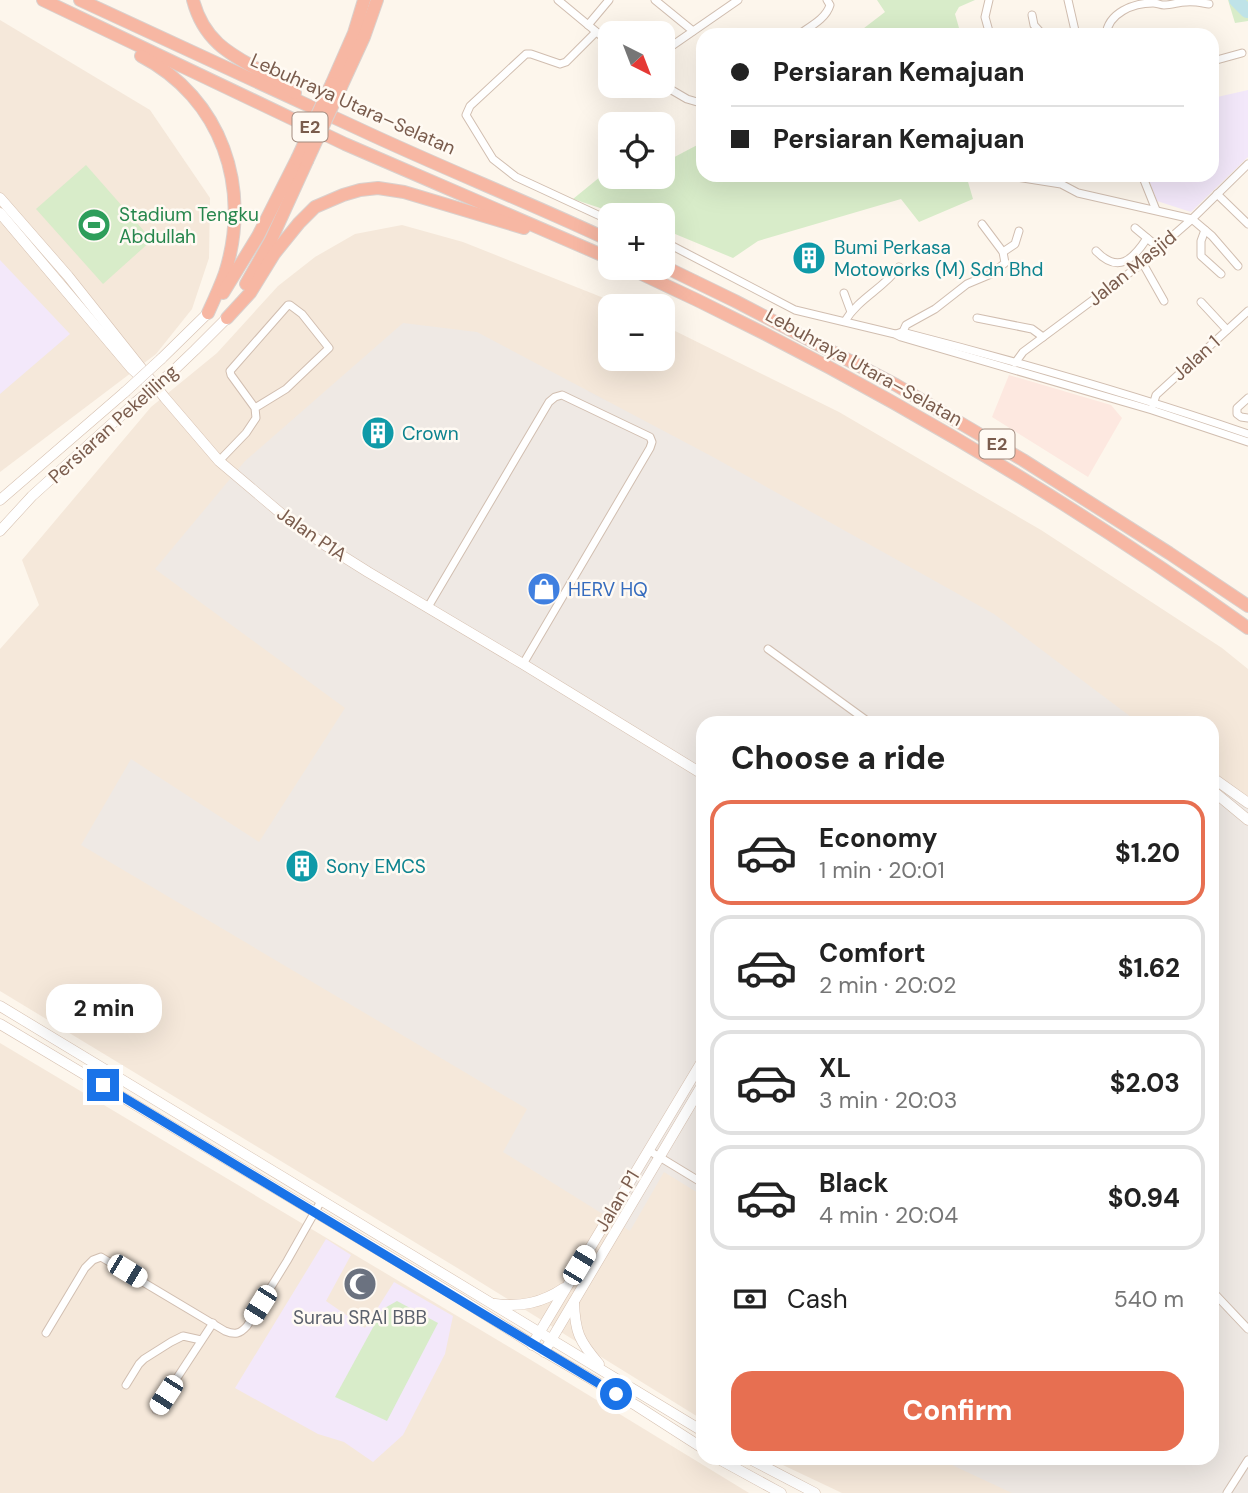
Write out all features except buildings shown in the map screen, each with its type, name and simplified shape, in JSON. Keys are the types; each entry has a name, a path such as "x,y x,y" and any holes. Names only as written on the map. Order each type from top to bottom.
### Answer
{"highway":[{"path":"33,0 154,63 194,97 208,116 231,170 235,200 227,263 208,313"},
{"name":"Lebuhraya Utara–Selatan","path":"43,0 345,144 598,253"},
{"name":"Lebuhraya Utara–Selatan","path":"80,0 359,130 598,236"},
{"path":"193,0 204,26 226,51 294,91 305,103"},
{"path":"227,318 271,240 302,160 336,85 364,0"},
{"path":"336,85 364,37 377,0"},
{"path":"208,313 227,287 302,160"},
{"path":"227,318 250,293 274,254 307,214 329,200 360,190 378,188 404,192 581,246"},
{"name":"Lebuhraya Utara–Selatan","path":"675,272 735,300 896,385 1045,474 1248,606"},
{"name":"Lebuhraya Utara–Selatan","path":"654,280 744,323 911,412 1035,486 1170,573 1248,628"}],"main road":[{"name":"Jalan P1A","path":"0,198 68,276 219,461 284,516 368,572 696,770"},
{"path":"0,213 131,368 165,398"},
{"name":"Persiaran Pekeliling","path":"0,500 125,392 208,313"},
{"name":"Persiaran Pekeliling","path":"0,531 32,496 172,372 227,318"},
{"path":"1219,782 1248,803"},
{"path":"1219,796 1248,820"},
{"path":"0,1006 696,1427"},
{"path":"0,1024 459,1298 696,1444"},
{"name":"Jalan P1","path":"532,1345 696,1071"},
{"name":"Jalan P1","path":"544,1352 696,1095"},
{"path":"491,1304 528,1304 546,1298 568,1284"},
{"path":"574,1301 579,1337 606,1372"},
{"path":"730,1465 781,1493"},
{"path":"761,1465 815,1493"}],"street":[{"path":"558,0 597,32 566,62 560,64 526,54 470,106 466,115 493,159 516,177 598,215"},
{"path":"588,25 609,0"},
{"path":"655,0 693,32"},
{"path":"698,28 737,0"},
{"path":"988,28 985,17 989,0"},
{"path":"1068,0 1074,28"},
{"path":"1107,28 1110,21 1127,8 1139,5 1186,2 1209,4"},
{"path":"808,28 825,16 829,11 829,3"},
{"path":"1032,15 1037,28"},
{"path":"676,43 696,30"},
{"path":"1219,59 1242,53"},
{"path":"676,93 696,102"},
{"name":"Jalan Masjid","path":"1015,365 1023,352 1159,248 1248,164"},
{"path":"1054,182 1078,193 1192,219 1238,266"},
{"path":"1145,182 1156,210"},
{"path":"1217,194 1248,224"},
{"path":"899,334 906,325 935,309 967,284 1003,266 1003,252 982,224"},
{"path":"1135,228 1159,248"},
{"path":"1205,230 1201,241 1201,256 1221,275"},
{"path":"1003,252 1015,244 1019,231"},
{"path":"1096,251 1112,263 1120,264 1140,249 1147,238"},
{"path":"675,248 795,310 1015,365 1248,434"},
{"path":"1142,262 1164,301"},
{"path":"845,321 851,312 892,278 900,267"},
{"path":"844,293 851,312"},
{"path":"1200,302 1227,330"},
{"path":"219,461 246,433 256,418 255,408 230,371 290,305 307,320 329,348 286,389 255,408"},
{"name":"Jalan 1","path":"1153,406 1156,395 1248,311"},
{"path":"977,318 1032,329 1043,337"},
{"path":"428,607 555,397 562,395 650,437 650,449 523,664"},
{"path":"1248,398 1237,408 1237,414 1248,418"},
{"path":"1153,406 1248,442"},
{"path":"768,649 860,716"},
{"path":"648,1150 696,1179"},
{"path":"46,1332 85,1268 101,1257 213,1324 236,1334 244,1330 321,1201"},
{"path":"1219,1298 1248,1329"},
{"path":"156,1410 213,1324"},
{"path":"126,1385 139,1364 160,1348 183,1336 201,1340"},
{"path":"1227,1493 1248,1460"}],"shaded area":[{"path":"0,20 150,110 210,198 209,258 192,309 156,354 0,472"},
{"path":"1248,90 1248,157 1191,212 1157,201 1150,182 1219,182 1219,97"},
{"path":"402,225 463,242 598,296 598,371 675,371 675,331 839,412 1041,530 1222,648 1248,669 1248,1493 842,1493 783,1465 1219,1465 1219,716 696,716 696,1416 0,991 0,649 39,605 22,560 151,407 217,353 278,286 315,257 355,234"},
{"path":"0,260 70,334 0,394"},
{"path":"403,323 477,332 713,457 994,614 1130,716 696,716 696,1192 664,1172 630,1231 503,1152 527,1109 81,845 131,759 259,842 345,708 155,569 245,461"},
{"path":"1009,375 1111,405 1122,418 1088,477 992,417"},
{"path":"1219,782 1248,804 1248,1493 1012,1493 952,1465 1219,1465"},
{"path":"0,1043 531,1360 696,1461 696,1465 703,1465 749,1493 0,1493"},
{"path":"326,1239 351,1255 326,1301 365,1328 394,1282 453,1316 445,1354 403,1435 373,1462 344,1442 318,1434 235,1388"}],"green space":[{"path":"877,0 975,0 959,7 955,14 959,28 864,28 885,12"},
{"path":"1228,0 1248,0 1248,21 1235,23"},
{"path":"696,146 696,182 968,182 973,199 919,222 901,199 758,241 733,258 675,234 675,203 598,203 598,207 573,199 598,179 598,189 675,189 675,157"},
{"name":"Stadium Tengku Abdullah","path":"86,165 152,240 103,284 36,209"},
{"path":"397,1301 438,1323 387,1421 335,1397 383,1309"}],"waterway":[{"path":"1236,0 1247,11"}],"place":[{"name":"Stadium Tengku Abdullah","path":"94,225"},
{"name":"Bumi Perkasa Motoworks (M) Sdn Bhd","path":"809,258"},
{"name":"Crown","path":"378,433"},
{"name":"HERV HQ","path":"544,589"},
{"name":"Sony EMCS","path":"302,866"},
{"name":"Surau SRAI BBB","path":"360,1284"}],"route":[{"path":"103,1085 616,1394"}]}
